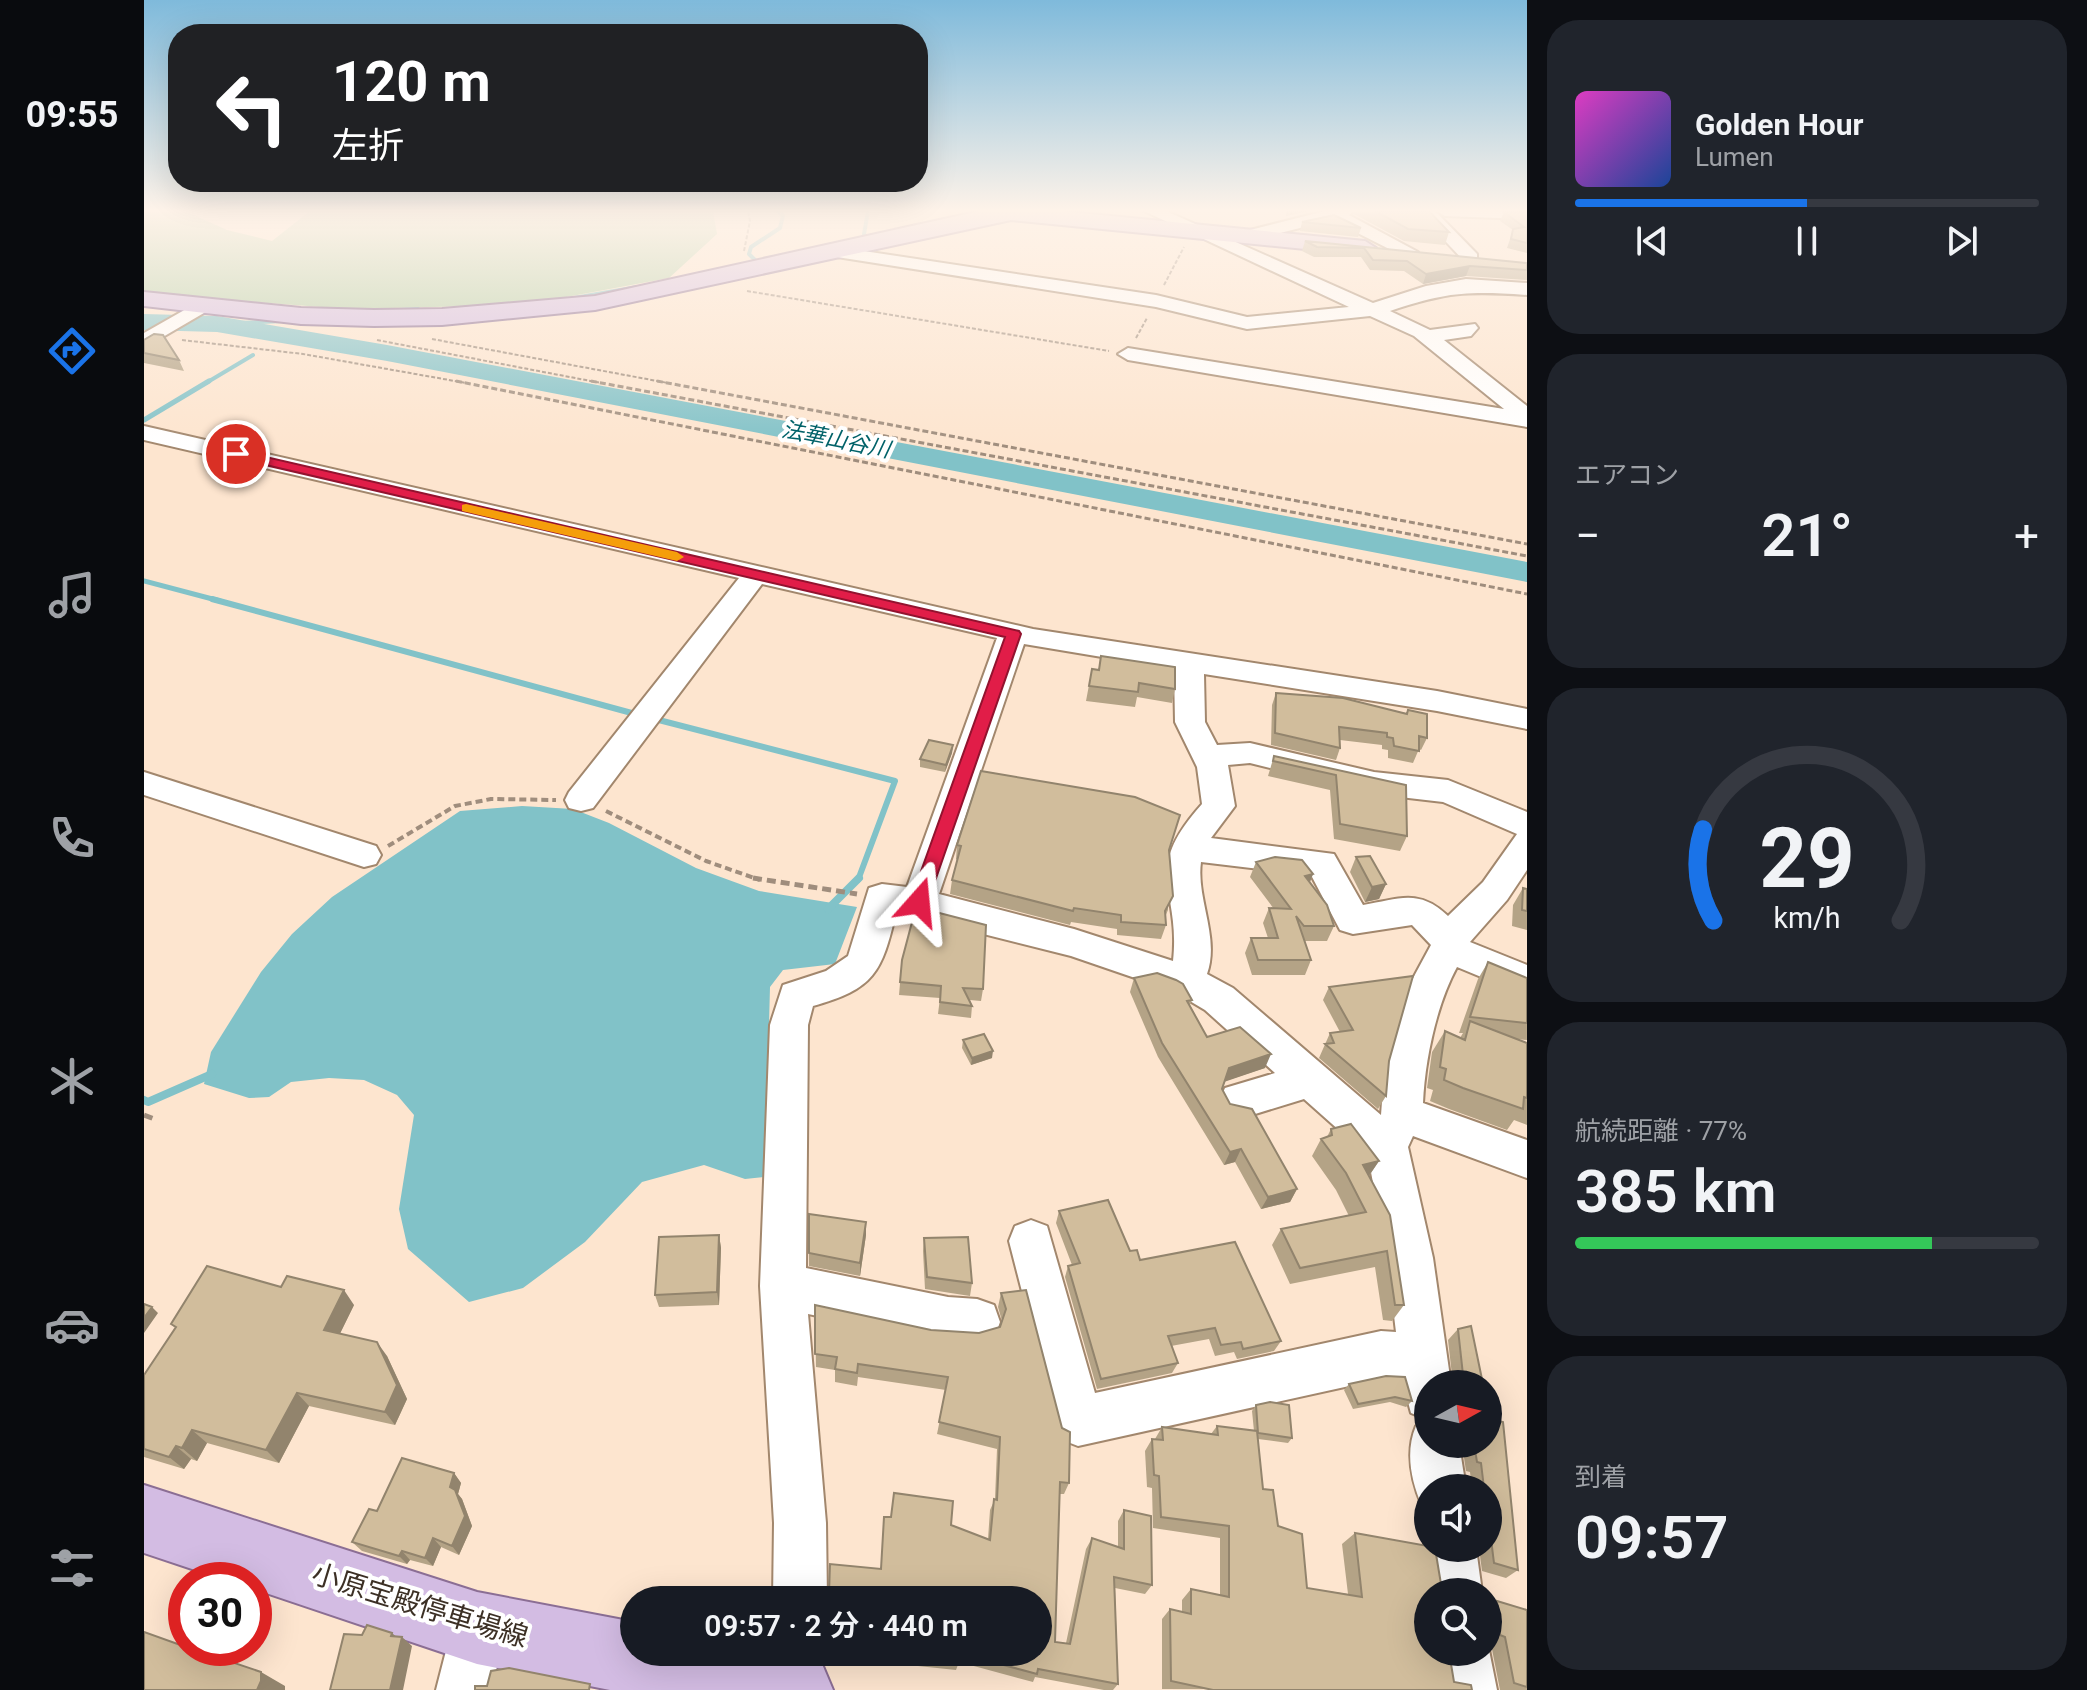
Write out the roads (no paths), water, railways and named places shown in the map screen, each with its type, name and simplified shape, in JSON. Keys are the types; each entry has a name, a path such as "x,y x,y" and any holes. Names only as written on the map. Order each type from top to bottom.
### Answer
{"main road":[{"path":"144,299 317,317 442,317 595,303 662,290"},
{"name":"小原宝殿停車場線","path":"144,1519 470,1659 789,1677"}],"street":[{"path":"1084,290 1156,301 1247,323 1372,310 1434,290"},
{"path":"1327,290 1427,336 1527,418"},
{"path":"150,339 202,306"},
{"path":"1427,336 1464,332 1468,328"},
{"path":"1128,354 1527,418"},
{"path":"144,433 1013,634 1527,719"},
{"path":"581,800 755,575"},
{"path":"800,1586 800,1523 783,1286 789,1025 796,996 841,984 856,975 901,900 1013,634"},
{"path":"1186,980 1193,963 1182,860 1189,843 1219,806 1213,767 1190,722 1189,663"},
{"path":"1207,756 1250,753 1374,783 1448,791 1527,825"},
{"path":"144,783 364,855"},
{"path":"1189,843 1198,849 1328,864 1353,920 1419,910 1450,945 1527,981"},
{"path":"1425,1370 1394,1131 1404,1075 1430,982 1461,925 1495,891 1527,843"},
{"path":"901,900 1124,957 1186,980 1219,999 1309,1080 1394,1131 1527,1159"},
{"path":"1239,1101 1309,1080"},
{"path":"1031,1241 1078,1421 1381,1355 1414,1371"},
{"path":"783,1286 948,1320 977,1322"},
{"path":"1465,1666 1469,1690"}],"water":[{"path":"522,806 573,809 609,823 696,868 759,891 857,907 835,964 783,970 770,987 765,1177 745,1179 704,1165 642,1182 585,1242 523,1288 469,1302 408,1249 399,1209 414,1115 397,1095 364,1080 329,1078 291,1082 269,1097 249,1098 204,1084 211,1052 261,972 292,934 332,897 460,811"}],"waterway":[{"path":"574,298 621,290"},
{"path":"379,311 418,309"},
{"path":"217,324 284,321"},
{"name":"法華山谷川","path":"144,322 217,324 387,353 1527,572"},
{"path":"206,383 253,355"},
{"path":"144,420 209,381"},
{"path":"144,581 220,601"},
{"path":"212,599 639,715"},
{"path":"651,718 895,781 859,878"},
{"path":"828,909 859,878"},
{"path":"144,1100 148,1102 212,1074"}]}
